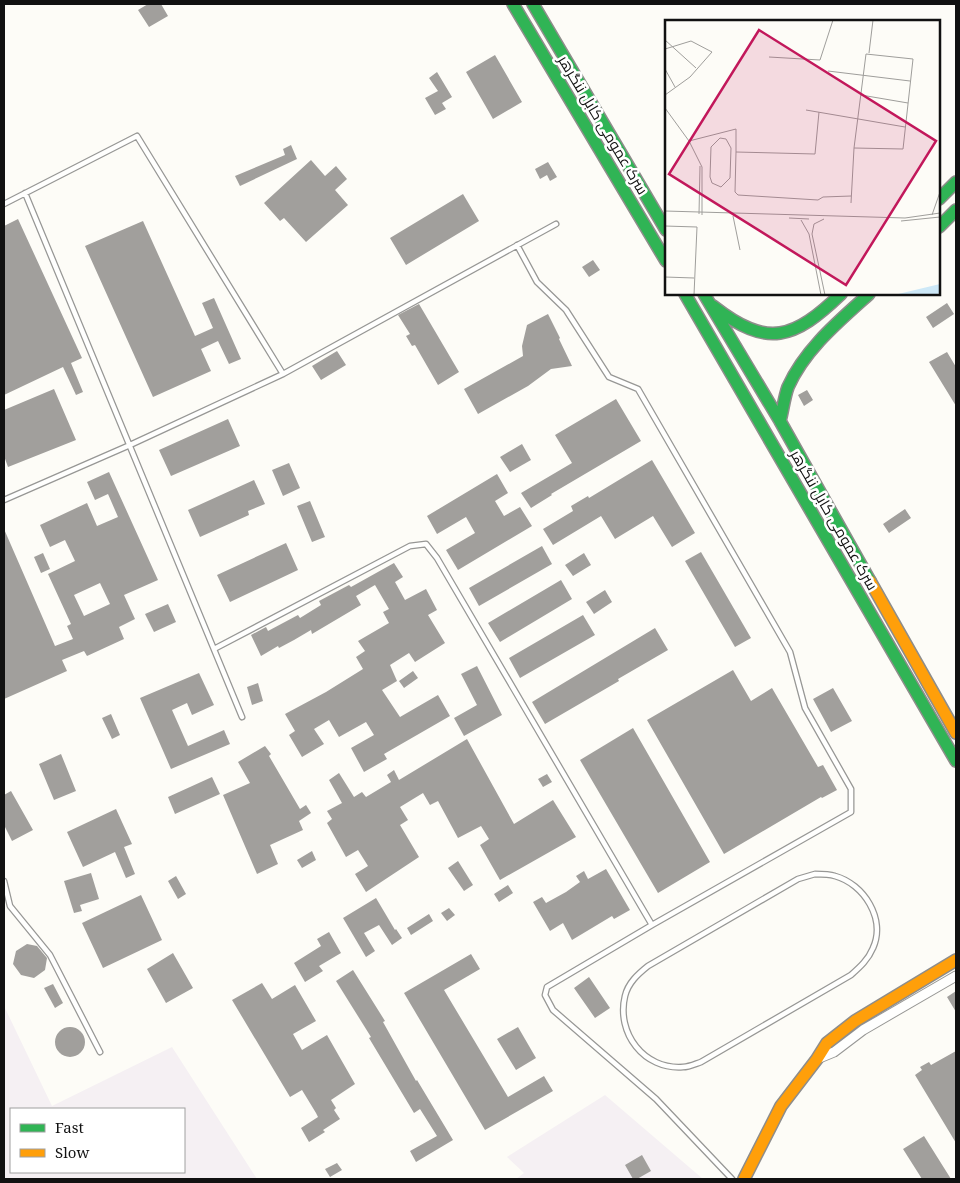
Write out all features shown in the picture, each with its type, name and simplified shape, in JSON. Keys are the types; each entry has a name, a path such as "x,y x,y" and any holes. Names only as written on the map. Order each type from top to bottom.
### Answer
{"main road":[{"name":"سرک عمومی کابل ننگرهر","path":"513,4 665,260"},
{"path":"533,4 665,228"},
{"path":"940,198 956,182"},
{"path":"940,226 956,210"},
{"name":"سرک عمومی کابل ننگرهر","path":"686,295 956,761"},
{"path":"705,295 780,422 956,733"},
{"path":"710,304 740,326 765,335 790,333 817,317 840,295"},
{"path":"780,422 788,386 802,361 828,332 868,295"},
{"path":"744,1179 781,1106 827,1043 855,1021 956,960"}],"street":[{"path":"817,1059 834,1052 863,1030 956,976"}],"lane":[{"path":"4,204 137,136 283,374"},
{"path":"25,193 242,717"},
{"path":"4,492 5,499 130,446 283,374 556,224"},
{"path":"517,245 538,282 566,310 608,377 638,389 790,652 805,708 851,789 851,812 547,987 545,995 553,1010 656,1099 732,1179"},
{"path":"214,649 410,546 426,544 437,558 652,925"},
{"path":"815,874 834,875 850,882 864,894 873,911 876,929 874,947 865,963 851,975 701,1062 684,1067 665,1066 648,1059 635,1047 626,1031 622,1012 625,994 634,978 648,966 798,879 815,874"},
{"path":"4,881 10,906 50,955 100,1052"}],"shaded area":[{"path":"4,1006 52,1106 172,1047 257,1179 4,1179"},
{"path":"605,1095 703,1179 516,1179 524,1173 507,1157"}],"building":[{"path":"148,4 161,4 168,16 149,27 138,10"},
{"path":"495,55 522,102 493,119 466,72"},
{"path":"437,72 452,97 442,103 446,109 435,115 425,98 438,91 429,78"},
{"path":"291,145 297,159 240,186 235,176 285,155 283,149"},
{"path":"311,160 325,176 336,166 347,179 335,190 348,205 306,242 284,218 280,221 264,203"},
{"path":"548,162 557,177 550,181 547,175 540,179 535,169"},
{"path":"463,194 479,221 406,265 390,238"},
{"path":"18,219 82,358 71,363 83,392 76,395 63,367 4,395 4,226"},
{"path":"143,221 195,336 213,328 202,303 214,298 241,359 229,364 218,341 201,349 211,371 153,397 85,246"},
{"path":"593,260 600,270 589,277 582,267"},
{"path":"947,303 954,314 933,328 926,317"},
{"path":"419,304 459,372 438,385 415,345 412,346 406,336 410,334 398,315"},
{"path":"548,314 572,366 551,369 528,386 478,414 464,389 523,356 522,346 527,325"},
{"path":"337,351 346,365 321,380 312,366"},
{"path":"947,352 956,367 956,406 929,362"},
{"path":"54,389 76,440 8,467 4,456 4,410"},
{"path":"807,390 813,400 804,406 798,395"},
{"path":"616,399 641,441 551,494 531,508 521,493 572,463 555,435"},
{"path":"228,419 240,446 171,476 159,450"},
{"path":"522,444 531,460 510,472 500,457"},
{"path":"652,460 695,533 672,547 653,516 615,539 601,516 553,545 543,529 573,511 571,506 588,496 589,498"},
{"path":"289,463 300,488 283,496 272,470"},
{"path":"109,472 158,580 124,595 135,619 119,627 124,639 87,656 84,651 62,660 67,671 4,699 4,529 55,646 73,639 67,626 71,624 48,574 75,561 65,540 50,547 40,525 87,503 97,526 118,517 108,494 95,500 87,482","holes":["100,583 110,604 84,616 74,595"]},
{"path":"497,474 508,493 495,501 504,516 520,507 532,526 458,570 446,550 475,533 466,517 437,534 427,516"},
{"path":"254,480 265,504 248,511 249,515 200,537 188,510"},
{"path":"310,501 325,537 312,542 297,506"},
{"path":"905,509 911,518 889,533 883,524"},
{"path":"286,543 298,570 230,602 217,575"},
{"path":"542,546 552,564 479,606 469,588"},
{"path":"701,552 751,638 735,647 685,561"},
{"path":"43,553 50,569 41,573 34,557"},
{"path":"584,553 591,565 573,576 565,565"},
{"path":"394,563 403,577 395,582 405,600 426,589 437,610 428,615 445,643 415,662 409,653 390,665 397,681 382,690 400,717 438,695 450,716 384,754 387,759 364,772 351,748 374,735 366,722 339,737 329,720 314,729 324,744 302,757 289,735 295,731 285,714 363,669 356,657 365,651 358,641 389,623 383,612 389,609 375,585 356,596 361,605 312,634 311,630 261,656 251,635 266,627 268,631 298,615 300,618 321,605 319,601 349,585 351,587"},
{"path":"561,580 572,599 500,642 488,623"},
{"path":"605,590 612,602 594,614 586,602"},
{"path":"168,604 176,622 154,632 145,614"},
{"path":"583,615 595,635 520,678 509,658"},
{"path":"655,628 668,650 545,724 532,702"},
{"path":"477,666 502,715 464,736 454,718 477,705 461,674"},
{"path":"733,670 751,701 772,688 818,767 823,765 837,790 821,797 724,854 647,720"},
{"path":"413,671 418,678 404,688 399,681"},
{"path":"199,673 214,705 192,715 187,703 172,710 188,746 224,730 230,744 171,769 140,698"},
{"path":"258,683 263,701 252,705 247,687"},
{"path":"833,688 852,721 831,732 813,699"},
{"path":"111,714 120,735 112,739 102,718"},
{"path":"633,728 710,862 658,893 580,760"},
{"path":"467,739 514,824 553,800 576,837 500,880 480,845 489,839 481,826 458,838 438,801 430,805 423,793 400,807 408,820 400,825 419,857 366,892 355,874 368,866 358,850 346,857 327,823 332,819 327,811 342,803 329,780 339,773 354,797 362,792 366,797 391,782 387,775 394,770 399,780"},
{"path":"265,746 300,809 306,805 311,813 299,821 303,830 270,845 278,864 257,874 223,795 250,783 238,762"},
{"path":"61,754 76,791 54,800 39,764"},
{"path":"547,774 552,782 543,787 538,779"},
{"path":"212,777 220,794 175,814 168,797"},
{"path":"11,791 33,830 12,841 4,825 4,795"},
{"path":"116,809 132,844 124,847 135,874 126,878 115,852 83,867 67,832"},
{"path":"312,851 316,860 302,868 297,860"},
{"path":"458,861 473,885 464,891 448,868"},
{"path":"606,869 630,910 614,919 612,916 572,940 563,923 550,931 533,902 542,897 546,903 566,892 580,882 576,876 584,871 588,879"},
{"path":"91,873 99,899 80,905 82,911 74,913 64,881"},
{"path":"176,876 186,894 178,899 168,881"},
{"path":"508,885 513,893 499,902 494,894"},
{"path":"141,895 162,940 103,968 82,923"},
{"path":"376,898 395,930 402,938 392,945 379,925 364,933 375,951 366,957 343,918"},
{"path":"449,908 455,915 447,921 441,913"},
{"path":"429,914 433,921 411,935 407,928"},
{"path":"329,932 341,953 319,966 323,971 305,982 294,963 321,946 317,939"},
{"path":"27,944 37,946 47,958 45,970 34,978 21,975 13,964 16,951"},
{"path":"173,953 193,988 166,1003 147,969"},
{"path":"471,954 480,969 444,990 508,1097 544,1076 553,1091 485,1130 404,993"},
{"path":"353,970 385,1021 383,1022 416,1081 453,1140 416,1162 410,1151 437,1136 420,1109 414,1113 369,1038 371,1037 336,981"},
{"path":"589,977 610,1008 595,1018 574,988"},
{"path":"262,983 272,999 295,985 316,1021 293,1034 302,1050 327,1035 355,1084 331,1100 336,1108 334,1110 340,1119 323,1130 325,1132 309,1142 301,1128 318,1117 316,1113 302,1090 290,1097 232,1000"},
{"path":"53,984 63,1003 55,1008 44,988"},
{"path":"956,991 956,1012 947,997"},
{"path":"70,1027 81,1031 85,1042 81,1053 70,1057 59,1053 55,1042 59,1031"},
{"path":"518,1027 536,1058 516,1070 497,1039"},
{"path":"956,1051 956,1143 915,1075 922,1070 920,1067 929,1062 931,1065"},
{"path":"924,1136 951,1179 922,1179 903,1149"},
{"path":"642,1155 651,1171 637,1179 633,1179 625,1165"},
{"path":"337,1163 342,1170 330,1177 325,1169"}],"traffic: fast":[{"path":"513,4 665,259"},
{"path":"533,4 665,228"},
{"path":"940,198 956,182"},
{"path":"940,226 956,210"},
{"path":"686,295 956,761"},
{"path":"705,295 780,421 870,581"},
{"path":"713,306 732,320 750,329 765,333 780,333 794,329 809,321 840,295"},
{"path":"780,421 788,387 804,360 824,336 868,295"}],"traffic: slow":[{"path":"870,581 956,733"},
{"path":"744,1179 781,1106 827,1043 855,1021 956,960"}]}
